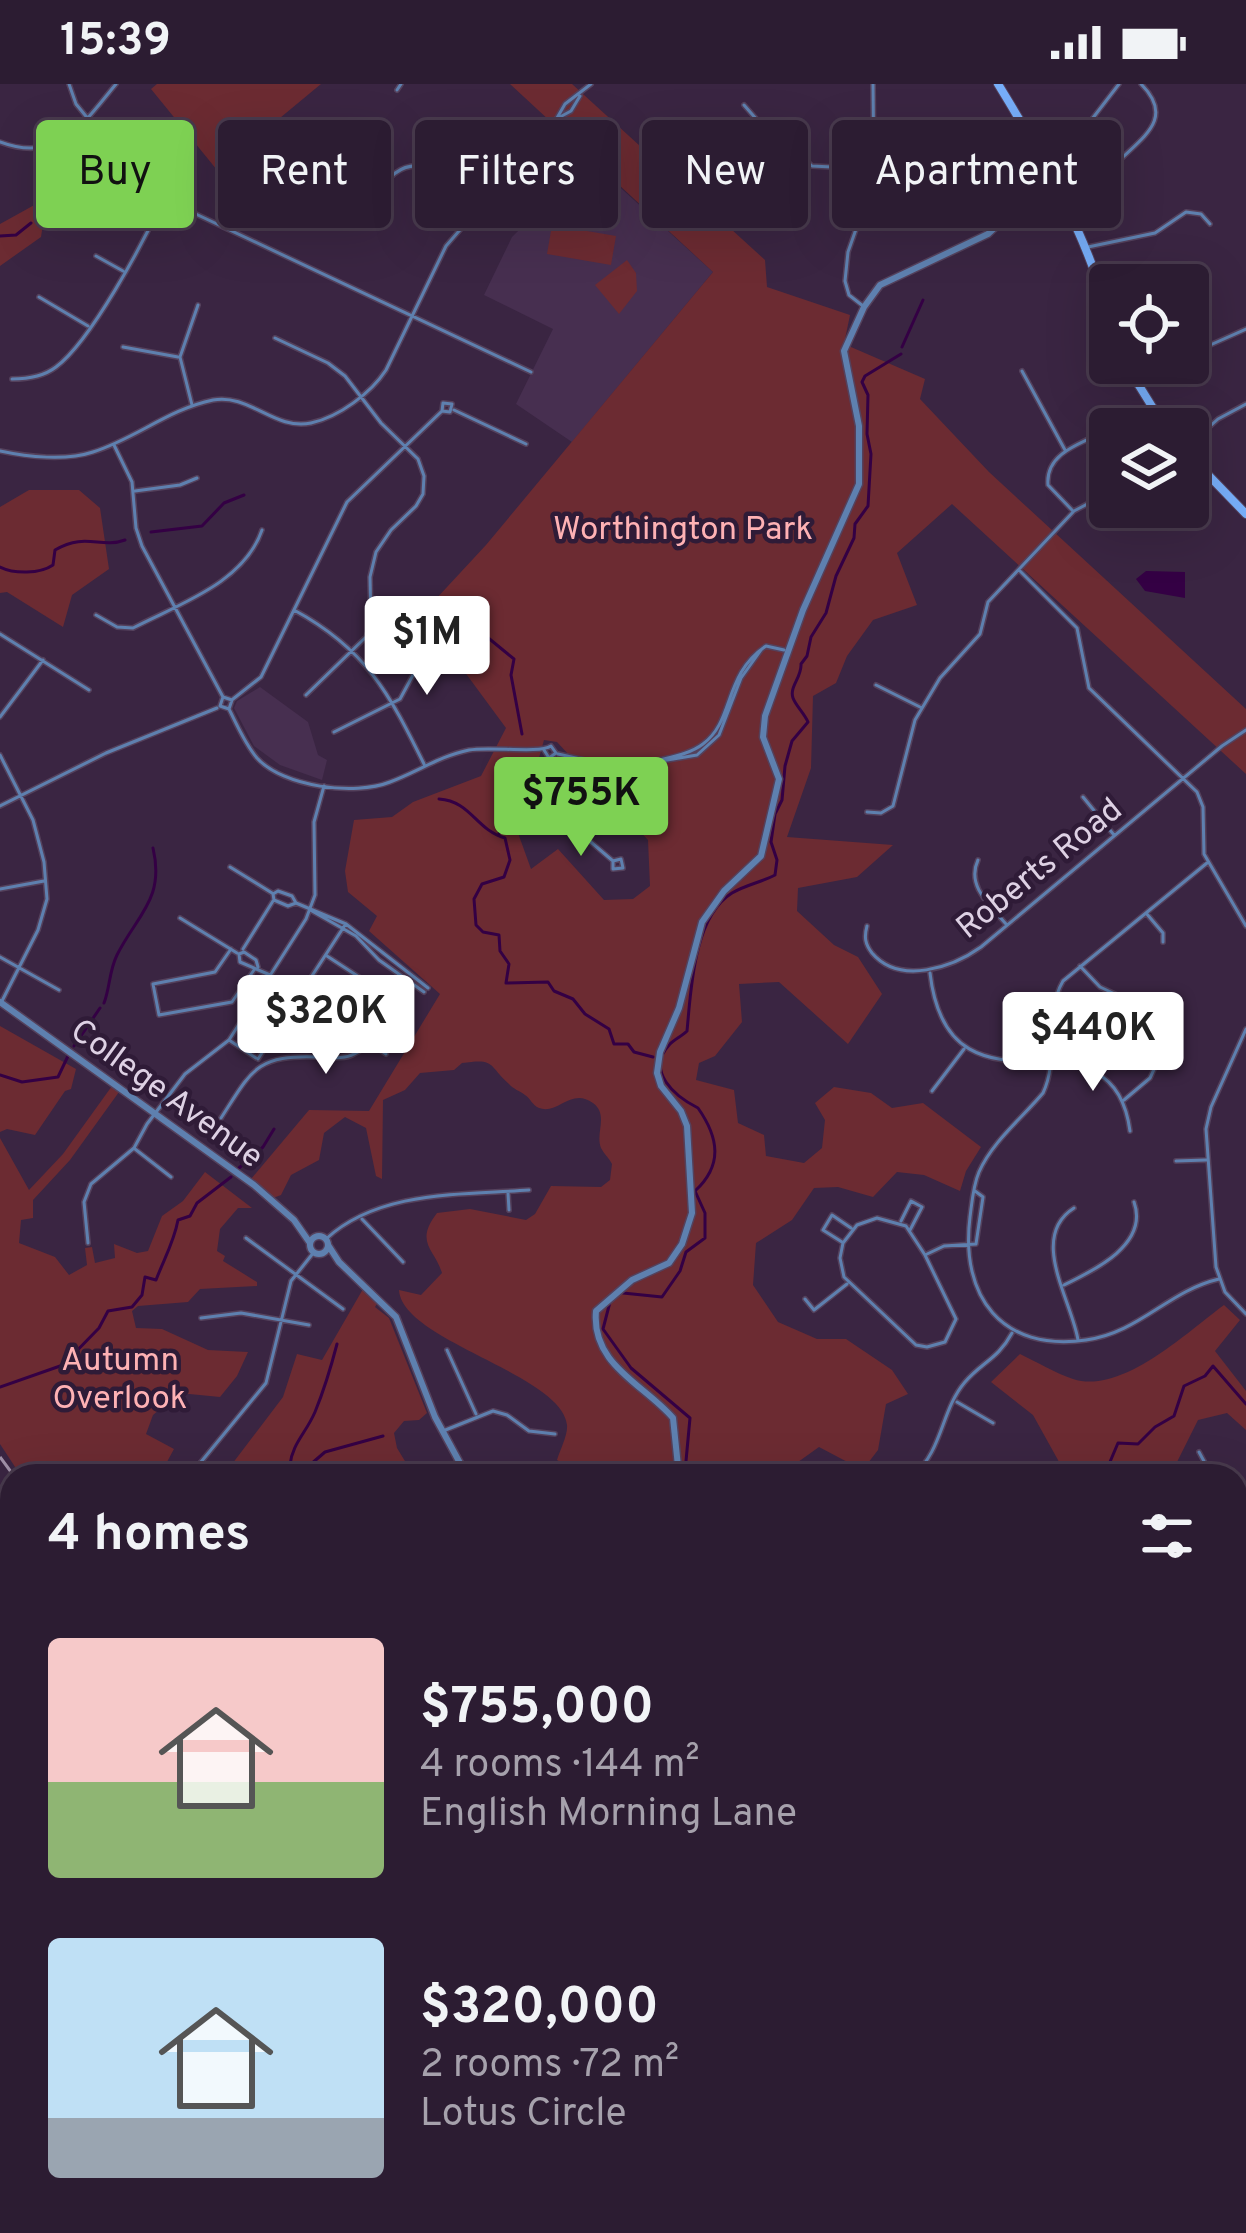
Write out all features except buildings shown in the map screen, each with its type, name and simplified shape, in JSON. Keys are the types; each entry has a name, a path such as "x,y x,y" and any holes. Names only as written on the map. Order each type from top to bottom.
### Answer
{"main road":[{"path":"998,84 1020,120"},
{"path":"1077,228 1092,264"},
{"path":"1209,473 1246,514"}],"street":[{"path":"69,84 72,98 90,120"},
{"path":"0,142 44,148 68,136 116,84"},
{"path":"397,91 401,84"},
{"path":"555,120 565,104 591,84"},
{"path":"873,84 873,120"},
{"path":"1091,120 1119,84"},
{"path":"1123,157 1155,120 1153,97 1141,84"},
{"path":"744,105 758,121 785,134 812,166 832,167"},
{"path":"1086,247 1155,233 1180,213 1201,214 1210,224"},
{"path":"194,214 531,372"},
{"path":"12,379 53,370 89,327 148,228"},
{"path":"0,451 73,456 214,400 236,400 278,419 305,424 326,418 361,396 386,370 446,247 461,228"},
{"path":"857,228 845,270 849,295 864,307"},
{"path":"678,1464 673,1418 605,1354 595,1318 598,1307 616,1290 676,1256 690,1226 687,1126 661,1086 657,1073 660,1052 679,1008 702,922 724,891 757,862 765,844 779,779 762,732 786,652 859,484 859,426 843,356 864,307 886,280 994,228"},
{"path":"96,256 125,272"},
{"path":"39,297 89,327"},
{"path":"193,406 180,357 198,305"},
{"path":"1209,346 1246,329"},
{"path":"274,338 328,363 420,464 424,488 416,506 376,552 370,577 371,624 355,651 306,695"},
{"path":"123,347 180,357"},
{"path":"1022,371 1066,452"},
{"path":"442,411 446,401 452,410"},
{"path":"1209,428 1246,404"},
{"path":"229,709 232,700 257,683 347,502 442,411 452,410 526,444"},
{"path":"1074,511 1052,490 1047,478 1052,462 1089,440"},
{"path":"113,443 133,491 138,537 223,697 232,700"},
{"path":"133,491 197,478"},
{"path":"867,812 881,813 893,806 908,740 921,708 940,678 980,634 988,602 1074,511 1089,503"},
{"path":"96,615 127,629 174,606 234,572 253,551 262,530"},
{"path":"1018,570 1077,628 1090,688 1185,778 1203,807 1202,844 1208,863 1246,926"},
{"path":"294,610 355,651 394,704 425,765"},
{"path":"0,634 89,690"},
{"path":"0,806 106,753 220,706 229,709 262,763 278,772 347,790 378,787 477,748 544,751 551,746 556,753 620,768 691,758 713,743 741,678 761,650 771,646 786,652"},
{"path":"0,718 44,658"},
{"path":"334,732 394,704 410,688 419,664"},
{"path":"875,686 921,708"},
{"path":"220,706 223,697"},
{"name":"Roberts Road","path":"867,926 866,943 879,959 899,968 929,969 970,955 1246,730"},
{"path":"544,751 549,758"},
{"path":"556,753 549,758 543,801 613,861"},
{"path":"0,755 33,820 46,881 45,915 1,1002"},
{"path":"88,1243 87,1191 134,1148 184,1074 229,1040 311,909 316,886 314,822 324,786"},
{"path":"1083,797 1115,837"},
{"path":"978,860 975,884 1007,926"},
{"path":"1208,863 1079,965 1055,994 1052,1062 1043,1093 986,1160 974,1190 968,1245 982,1298 995,1318 1037,1340 1078,1341 1119,1332 1184,1289 1219,1280"},
{"path":"230,867 290,906 296,903"},
{"path":"0,889 46,881"},
{"path":"386,1054 270,975 238,961 274,897 278,891 292,896 296,903 345,926 379,960 426,990"},
{"path":"1145,911 1163,933 1163,942"},
{"path":"180,917 256,960 256,968 232,1002 159,1015 153,984 212,973 231,949"},
{"path":"221,1118 345,926"},
{"path":"325,955 396,1003 410,1021"},
{"path":"0,957 59,990"},
{"path":"1079,965 1100,987 1118,995"},
{"path":"929,969 938,1012 965,1048 999,1061 1052,1062 1094,1071 1123,1101 1130,1131"},
{"name":"College Avenue","path":"1,1002 254,1186 319,1245"},
{"path":"229,1040 260,1060 350,1056 370,1041 396,1003"},
{"path":"1246,1029 1208,1118 1219,1280 1246,1314"},
{"path":"1123,1101 1150,1078 1167,1041"},
{"path":"932,1091 965,1048"},
{"path":"1237,1051 1246,1055"},
{"path":"134,1148 171,1177"},
{"path":"1176,1161 1208,1160"},
{"path":"199,1464 266,1383 294,1274 319,1245 361,1217 395,1202 529,1190"},
{"path":"925,1255 944,1246 977,1241 983,1197 974,1190"},
{"path":"508,1192 509,1210"},
{"path":"900,1222 911,1201 922,1207 910,1230"},
{"path":"1063,1286 1122,1250 1135,1227 1134,1202"},
{"path":"1074,1208 1064,1214 1054,1238 1053,1259 1078,1341"},
{"path":"843,1243 823,1230 832,1216 853,1229"},
{"path":"361,1217 403,1262"},
{"path":"877,1218 900,1222 910,1230 955,1312 953,1331 940,1345 916,1345 848,1283 840,1266 843,1243 853,1229 877,1218"},
{"path":"246,1238 343,1309"},
{"path":"319,1245 396,1317 441,1432 460,1464"},
{"path":"805,1299 814,1310 848,1283"},
{"path":"201,1318 242,1313 309,1325"},
{"path":"924,1464 964,1383 995,1359 1013,1331"},
{"path":"449,1352 476,1416"},
{"path":"955,1402 993,1423"},
{"path":"441,1432 496,1412 529,1431 555,1434"},
{"path":"1198,1452 1205,1464"}],"shaded area":[{"path":"618,185 642,207 642,228 665,228 713,272 572,442 516,404 553,329 484,295 512,237 521,228 618,228"},
{"path":"1146,571 1185,572 1185,598 1145,591 1136,579"},
{"path":"260,687 308,722 318,755 327,760 322,780 280,765 254,746 234,708"}],"green space":[{"path":"157,84 321,84 277,120 218,120 217,170 194,142 194,120 176,120 151,89"},
{"path":"510,84 572,84 611,120 549,120"},
{"path":"618,126 642,148 642,206 618,184"},
{"path":"36,204 41,237 0,266 0,224"},
{"path":"551,228 616,236 611,265 547,254"},
{"name":"Worthington Park","path":"665,228 730,228 765,260 767,287 850,315 844,344 925,379 920,399 989,472 1246,709 1246,774 952,504 897,553 917,605 873,620 847,656 836,683 813,696 811,768 787,837 893,845 857,877 798,888 797,911 834,945 858,957 882,994 848,1044 779,982 739,984 742,1022 715,1056 699,1063 696,1080 734,1090 738,1123 764,1135 766,1156 804,1163 822,1148 825,1120 815,1103 834,1087 871,1093 892,1108 923,1103 981,1147 960,1191 924,1175 897,1172 873,1197 838,1187 814,1188 792,1220 756,1243 753,1285 778,1322 817,1339 846,1339 892,1370 908,1394 886,1404 878,1450 868,1463 851,1464 819,1447 797,1464 564,1464 557,1460 567,1425 558,1407 512,1373 426,1325 407,1308 399,1290 421,1295 442,1273 427,1239 437,1213 470,1209 526,1220 535,1214 551,1186 601,1187 610,1180 612,1164 601,1148 600,1113 585,1099 539,1108 490,1064 481,1062 420,1073 405,1090 383,1100 382,1179 376,1176 366,1128 345,1117 324,1133 319,1160 291,1175 281,1195 273,1198 251,1179 309,1110 369,1111 440,994 369,931 377,916 348,892 345,871 354,820 392,817 413,802 481,776 506,728 422,614 486,545 713,272","holes":["544,740 557,742 648,840 650,886 633,899 604,900 558,849 531,869 518,833"]},
{"path":"627,260 636,273 637,291 619,314 595,285"},
{"path":"29,490 79,490 100,508 109,569 72,595 63,627 7,592 0,593 0,507"},
{"path":"0,1026 76,1069 71,1089 35,1135 0,1132"},
{"name":"Autumn Overlook","path":"112,1086 119,1092 70,1160 33,1200 33,1218 21,1220 19,1243 55,1257 69,1275 87,1265 85,1248 92,1247 95,1263 115,1258 114,1244 137,1253 148,1251 162,1216 183,1201 205,1172 252,1208 238,1208 220,1229 217,1251 257,1286 200,1289 188,1302 138,1306 132,1311 136,1328 162,1329 208,1350 248,1352 220,1397 179,1393 153,1415 146,1434 174,1449 166,1464 13,1464 0,1444 0,1138 29,1190 63,1154"},
{"path":"363,1289 389,1318 427,1413 419,1420 404,1421 394,1433 407,1464 232,1464 283,1397 297,1354 322,1360"},
{"path":"1224,1305 1240,1320 1215,1351 1246,1391 1246,1430 1227,1413 1198,1420 1176,1464 1060,1464 1033,1415 991,1382 1020,1354 1073,1379 1092,1382 1133,1370"}],"waterway":[{"path":"0,236 16,235 31,223"},
{"path":"902,347 923,300"},
{"path":"623,1293 662,1297 680,1271 686,1252 705,1238 705,1213 695,1191 714,1161 714,1141 698,1108 666,1082 660,1064 670,1044 687,1031 696,956 709,919 732,893 775,875 777,860 771,842 785,766 792,741 808,722 794,701 793,690 811,637 826,613 855,524 868,506 871,454 868,395 862,382 901,354"},
{"path":"151,532 202,526 224,503 244,495"},
{"path":"0,567 19,572 41,570 53,565 55,550 66,545 125,540"},
{"path":"414,625 426,630 443,622 466,635 481,632 514,659 511,675 522,734"},
{"path":"499,834 515,763"},
{"path":"439,799 459,805 505,838 510,860 504,877 482,884 474,899 476,925 483,932 499,935 500,951 509,964 506,983 548,982 609,1029 614,1044 628,1044 634,1052 653,1057"},
{"path":"104,1003 117,955 152,894 153,848"},
{"path":"74,1046 100,1008"},
{"path":"0,1075 22,1082 58,1077 68,1056"},
{"path":"239,1168 263,1147 274,1129"},
{"path":"0,1387 63,1365 99,1328 108,1311 132,1307 142,1295 145,1277 156,1280 178,1220 190,1216 197,1203 231,1177"},
{"path":"610,1302 603,1329 631,1368 690,1418 687,1464"},
{"path":"290,1464 315,1412 337,1344"},
{"path":"1109,1464 1118,1443 1138,1444 1174,1416 1184,1386 1205,1376 1213,1366 1246,1404"},
{"path":"311,1464 325,1452 383,1436"}],"railway":[{"path":"0,1457 5,1464"}]}
